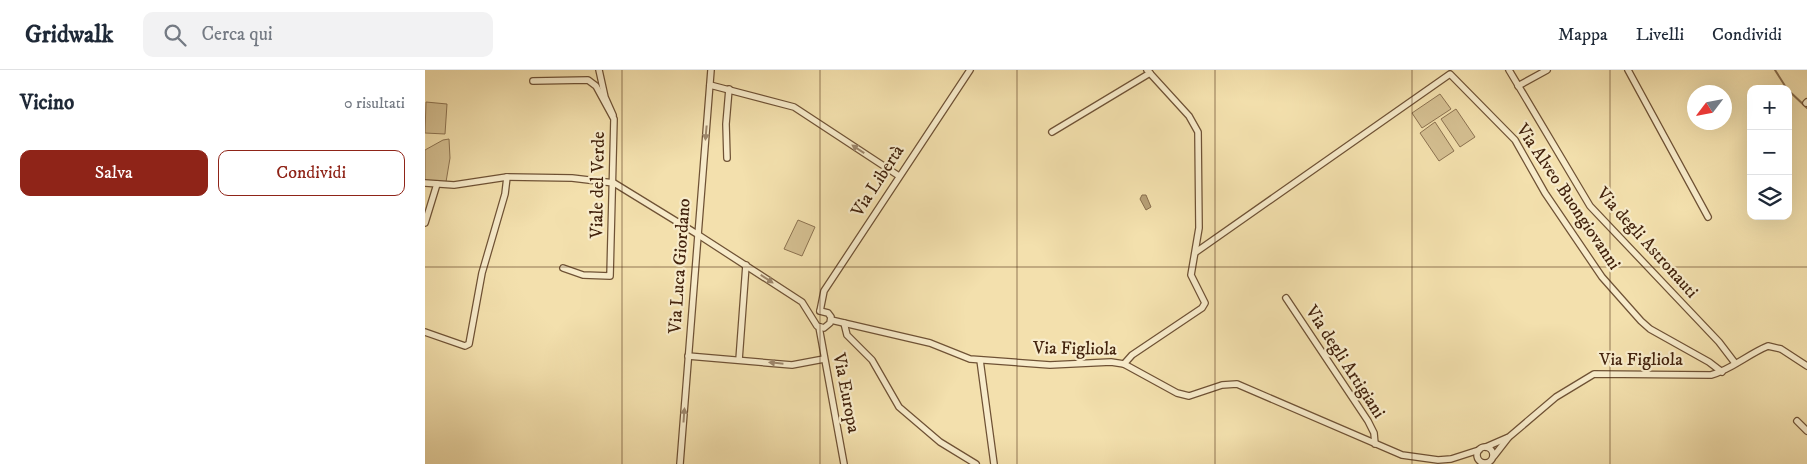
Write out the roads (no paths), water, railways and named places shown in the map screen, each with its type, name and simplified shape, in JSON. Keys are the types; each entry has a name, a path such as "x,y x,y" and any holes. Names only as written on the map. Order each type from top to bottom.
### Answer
{"street":[{"path":"599,70 605,97 614,119"},
{"name":"Via Luca Giordano","path":"680,464 711,70"},
{"name":"Via Libertà","path":"820,311 824,290 970,70"},
{"name":"Via degli Astronauti","path":"1509,70 1590,206 1719,342 1735,363"},
{"path":"1519,86 1547,70"},
{"path":"1628,70 1708,217"},
{"path":"1052,132 1148,71 1189,116 1198,132 1200,210 1192,278 1205,305 1132,355 1124,364"},
{"name":"Via Alveo Buongiovanni","path":"1196,252 1450,74 1515,140 1545,193 1602,277 1641,321 1649,329 1709,362 1722,372"},
{"name":"Viale del Verde","path":"533,81 588,80 596,86 606,108 614,119 614,183 610,276 583,274 563,268"},
{"path":"710,84 794,107 899,176"},
{"path":"727,158 726,124 729,89"},
{"path":"425,332 465,346 469,344 482,272 505,194 507,177"},
{"path":"425,182 455,185 507,177 572,178 614,183 802,302 819,327 827,327 831,320 828,312 820,311 814,319"},
{"path":"425,223 437,184"},
{"path":"739,360 746,266"},
{"name":"Via degli Artigiani","path":"1286,298 1368,421 1374,433 1375,444"},
{"name":"Via Figliola","path":"831,320 930,343 970,359 1050,365 1111,362 1124,364 1182,395 1196,395 1222,385 1237,384 1402,455 1438,460 1468,454 1509,437 1551,401 1583,379 1594,374 1711,375 1722,372 1768,346 1781,350 1807,366"},
{"path":"844,323 847,336 872,360 899,407 940,442 976,464"},
{"name":"Via Europa","path":"819,327 845,464"},
{"path":"688,356 792,365 824,359"},
{"path":"980,360 994,464"},
{"path":"1797,421 1807,431"},
{"path":"1483,462 1493,456 1509,437"},
{"path":"1486,447 1491,449 1493,456"},
{"path":"1479,450 1483,462"},
{"path":"1468,454 1483,462"}],"waterway":[{"path":"1775,70 1784,85"},
{"path":"1792,94 1807,108"}]}
